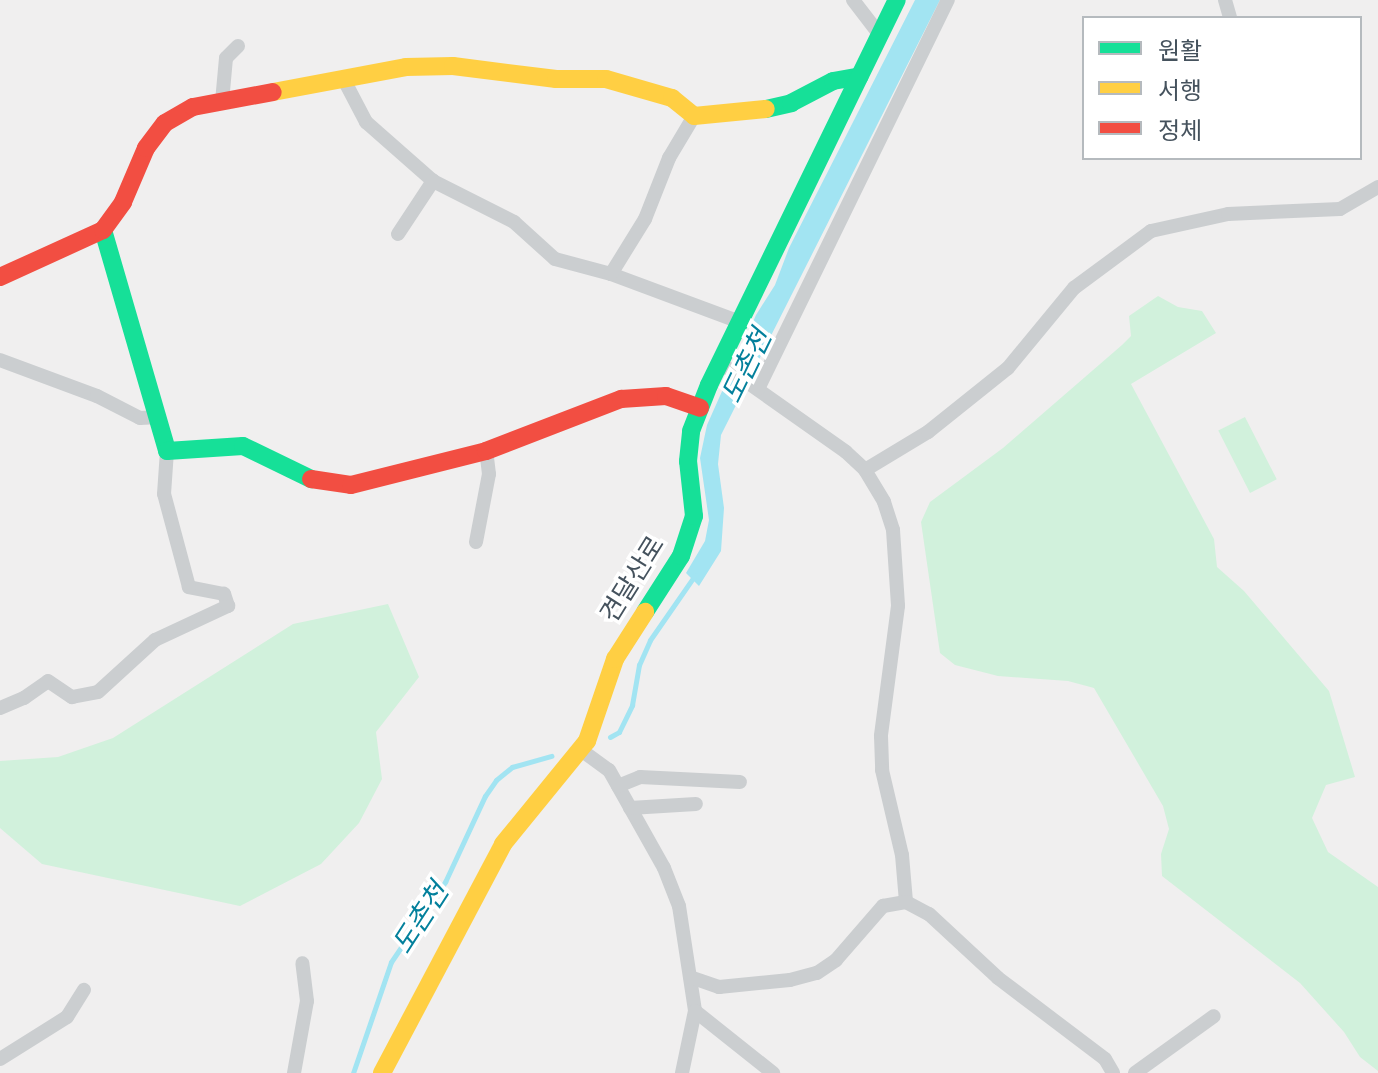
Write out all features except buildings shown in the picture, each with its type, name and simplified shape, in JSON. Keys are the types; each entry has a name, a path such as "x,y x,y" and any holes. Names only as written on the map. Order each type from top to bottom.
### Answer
{"street":[{"path":"853,0 880,35"},
{"name":"견달산로","path":"382,1073 503,844 581,750 619,651 689,538 694,516 688,461 691,431 740,322 897,0"},
{"path":"754,388 948,0"},
{"path":"222,102 226,58 238,46"},
{"path":"0,277 103,230 123,202 146,148 165,123 193,107 406,67 453,66 556,79 606,79 672,98 694,116 748,113 791,103 833,81 860,76"},
{"path":"343,78 366,122 433,181 514,222 555,259 611,274 740,322"},
{"path":"611,274 645,219 669,158 694,116"},
{"path":"398,234 433,181"},
{"path":"865,470 928,432 1008,368 1074,288 1151,231 1228,214 1340,209 1378,187"},
{"path":"0,708 24,698 48,681 72,697 98,692 155,640 228,606 224,594 189,587 164,494 167,451 159,417 103,230"},
{"path":"0,360 97,396 140,418 159,417"},
{"path":"722,366 846,452 865,470 884,502 893,530 898,606 881,736 882,770 902,855 906,902"},
{"path":"167,451 243,446 315,481 351,485 486,451 621,399 666,396 700,408"},
{"path":"476,542 489,474 486,451"},
{"path":"581,750 609,770 664,868 679,906 695,1011 682,1073"},
{"path":"618,786 640,777 740,782"},
{"path":"630,808 696,804"},
{"path":"690,977 719,987 790,980 817,973 836,960 883,906 906,902 929,914 998,978 1105,1059 1113,1073"},
{"path":"294,1073 307,1001 302,963"},
{"path":"0,1059 67,1017 84,990"},
{"path":"695,1011 773,1073"},
{"path":"1135,1073 1214,1016"}],"green space":[{"path":"1158,296 1178,307 1202,311 1216,333 1131,384 1214,539 1217,567 1244,591 1329,691 1355,777 1326,785 1312,818 1328,852 1378,887 1378,1071 1360,1057 1344,1032 1300,983 1162,876 1161,854 1169,829 1163,806 1094,688 1068,681 998,676 955,665 940,653 921,522 930,502 1003,448 1122,345 1131,336 1129,316"},
{"path":"1245,417 1277,479 1250,493 1218,431"},
{"path":"388,604 419,677 376,732 382,779 359,823 321,864 240,906 42,864 0,828 0,761 58,757 113,738 293,624"}],"water":[{"path":"915,0 940,0 721,435 718,464 724,508 721,551 699,586 686,573 705,541 709,520 700,458 707,425 756,315 775,285 789,248"}],"waterway":[{"name":"도촌천","path":"610,737 619,732 632,705 639,665 650,640 695,575"},
{"name":"도촌천","path":"353,1073 391,962 445,882 485,796 496,780 512,767 551,756"}],"traffic: fast":[{"path":"645,612 681,556 694,516 688,461 691,431 709,385 897,0"},
{"path":"766,109 791,103 833,81 860,76"},
{"path":"103,230 167,451 243,446 311,479"}],"traffic: slow":[{"path":"273,92 406,67 453,66 556,79 606,79 672,98 694,116 766,109"},
{"path":"382,1073 503,844 587,741 615,659 645,612"}],"traffic: jam":[{"path":"0,277 103,230 123,202 146,148 165,123 193,107 273,92"},
{"path":"311,479 351,485 486,451 621,399 666,396 700,408"}]}
